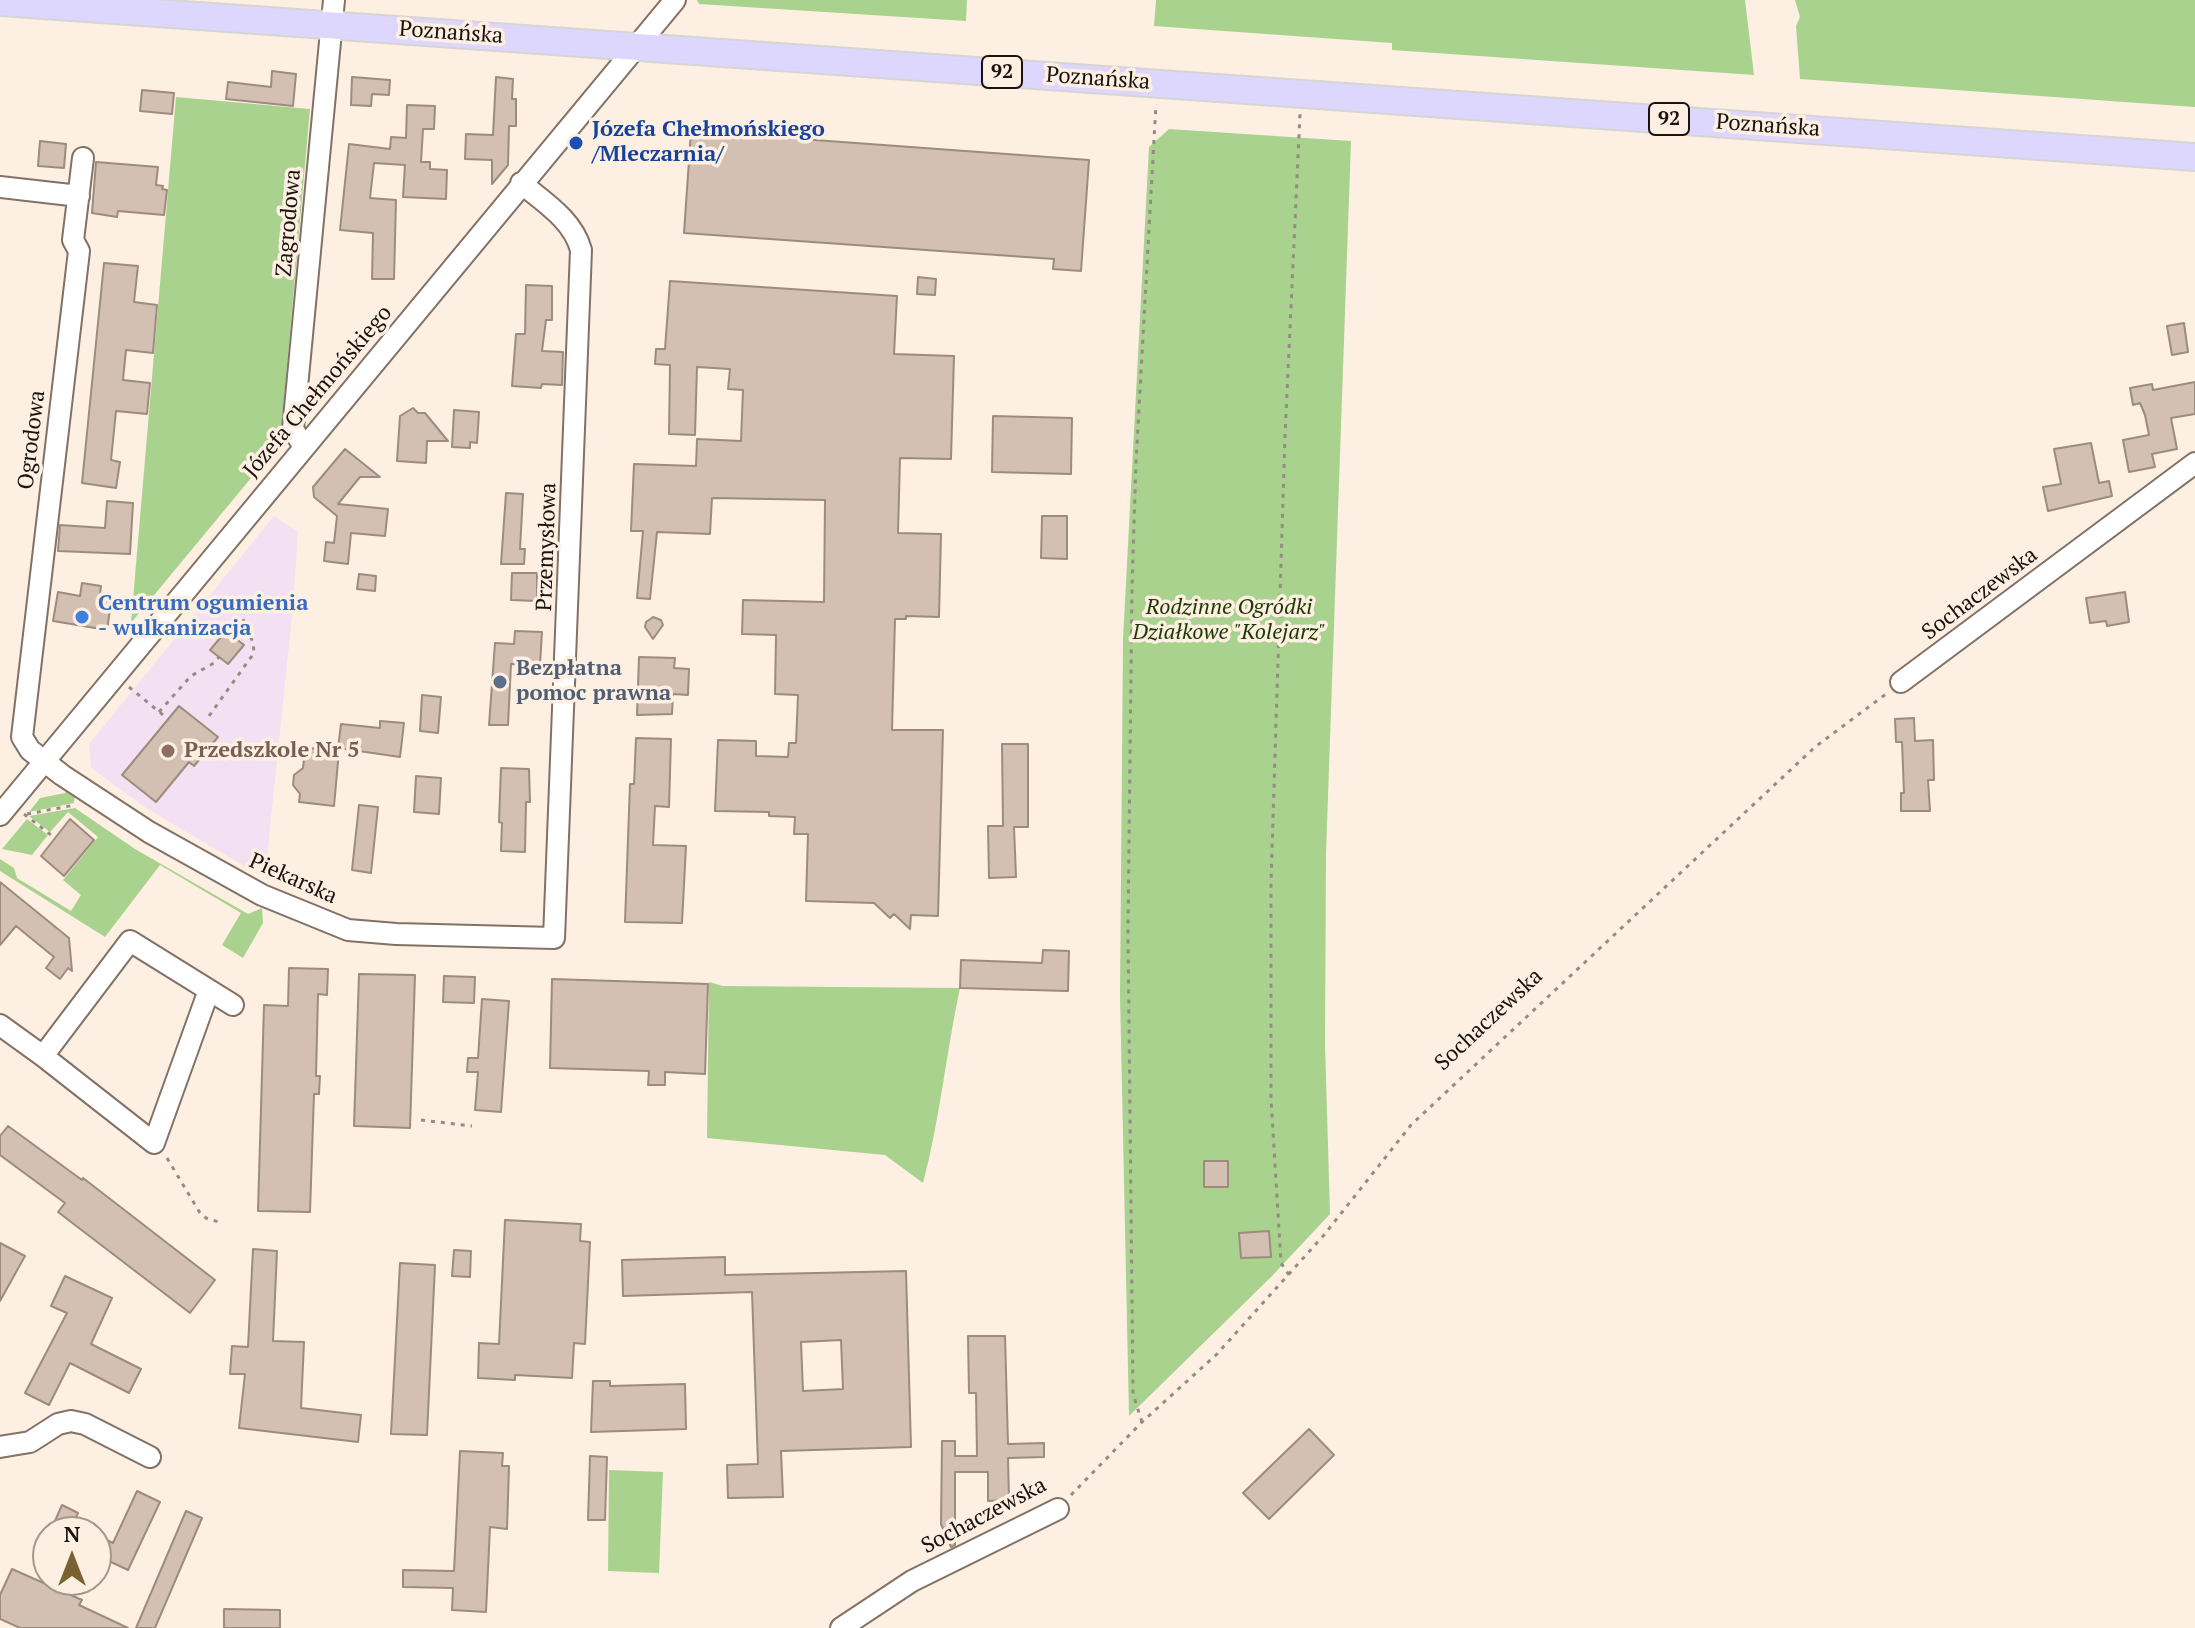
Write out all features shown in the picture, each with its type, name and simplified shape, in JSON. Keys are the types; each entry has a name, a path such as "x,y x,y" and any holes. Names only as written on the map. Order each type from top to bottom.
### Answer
{"main road":[{"name":"Poznańska","path":"0,2 333,12 637,46 2195,157"}],"street":[{"name":"Józefa Chełmońskiego","path":"0,815 675,0"},
{"name":"Zagrodowa","path":"304,447 293,429 333,12"},
{"name":"Ogrodowa","path":"45,761 30,750 22,737 79,251 73,240 83,158"},
{"name":"Przemysłowa","path":"521,183 569,224 581,250 554,938"},
{"path":"0,187 79,196"},
{"name":"Sochaczewska","path":"1901,682 2195,463"},
{"name":"Piekarska","path":"45,761 149,832 216,870 283,905 348,930 554,938"},
{"path":"43,1056 130,941 233,1005"},
{"path":"0,1025 154,1143 209,990"},
{"path":"0,1447 30,1442 58,1424 71,1421 85,1424 150,1457"},
{"name":"Sochaczewska","path":"841,1628 912,1581 1058,1509"}],"path":[{"path":"1142,1422 1133,1394 1129,836 1135,477 1157,101"},
{"path":"1289,1275 1281,1263 1271,1098 1271,883 1285,436 1301,111"},
{"path":"209,716 254,653 253,642 243,623 246,611"},
{"path":"159,712 191,676 219,657"},
{"name":"Sochaczewska","path":"1058,1509 1142,1422 1217,1354 1324,1235 1411,1125 1815,747 1901,682"},
{"path":"129,687 168,719"},
{"path":"55,838 26,816 75,806"},
{"path":"421,1120 472,1126"},
{"path":"154,1143 173,1165 200,1213 222,1223"}],"shaded area":[{"path":"274,516 298,532 265,876 146,808 91,768 89,744"}],"green space":[{"path":"697,0 967,0 966,21 699,4"},
{"path":"1156,0 1745,0 1754,75 1392,50 1392,43 1154,26"},
{"path":"1795,0 2195,0 2195,107 1800,79 1796,26 1800,17"},
{"path":"176,97 310,109 280,443 131,623"},
{"name":"Rodzinne Ogródki Działkowe \"Kolejarz\"","path":"1169,129 1351,141 1326,853 1325,1044 1330,1214 1272,1276 1129,1416 1120,995 1123,639 1149,147"},
{"path":"68,788 75,793 74,803 29,812 40,798 65,793"},
{"path":"75,808 135,849 248,914 262,908 263,923 243,958 222,945 241,913 160,865 105,937 0,871 0,859 14,868 17,878 71,911 81,895 63,880 98,837 68,812 50,832 29,816"},
{"path":"27,819 48,835 32,855 2,849"},
{"path":"709,982 723,986 960,988 923,1183 885,1155 707,1138"},
{"path":"609,1470 663,1472 659,1573 608,1571"}],"building":[{"path":"272,71 296,74 293,106 226,99 228,82 271,87"},
{"path":"352,77 390,80 389,95 372,94 371,106 351,105"},
{"path":"496,77 513,79 516,126 509,126 508,165 492,184 492,160 465,159 466,134 493,135"},
{"path":"142,90 174,93 172,114 140,111"},
{"path":"407,105 435,106 434,129 423,129 421,162 430,162 430,169 447,170 446,199 403,197 405,165 374,163 370,198 396,200 394,279 372,279 373,233 340,230 349,144 390,149 391,137 406,138"},
{"path":"691,131 1089,160 1081,271 1053,269 1054,259 684,233"},
{"path":"40,141 66,144 64,168 38,166"},
{"path":"96,162 158,167 156,185 167,190 164,215 118,211 117,217 92,213"},
{"path":"104,263 138,266 134,302 157,305 153,353 126,350 123,380 150,383 147,414 116,411 111,460 120,462 116,488 82,483"},
{"path":"918,277 936,279 935,295 917,294"},
{"path":"670,281 897,296 894,354 954,356 951,459 900,458 898,533 941,534 939,617 906,616 906,619 895,619 892,730 943,730 938,916 911,915 910,929 894,914 890,918 874,903 806,901 808,834 794,834 795,817 769,816 769,812 715,811 718,740 756,741 756,756 788,757 789,743 796,743 798,695 775,694 776,635 742,634 743,600 824,602 825,500 712,498 710,534 657,532 650,599 637,598 643,531 631,531 634,464 696,466 697,439 741,441 743,390 728,389 730,369 697,367 695,435 669,434 670,365 655,364 656,349 665,349"},
{"path":"526,285 552,286 552,320 546,320 542,351 563,352 562,385 542,384 541,388 512,386 516,334 525,334"},
{"path":"2184,323 2188,352 2172,355 2167,326"},
{"path":"2195,382 2195,414 2171,418 2177,449 2152,454 2155,467 2129,472 2123,440 2149,435 2145,415 2140,403 2133,405 2130,388 2152,384 2153,390"},
{"path":"413,408 418,413 425,413 448,441 427,441 426,463 397,461 400,416"},
{"path":"454,410 479,412 477,443 470,442 470,448 452,447"},
{"path":"993,416 1072,418 1071,474 992,472"},
{"path":"2091,443 2099,483 2109,481 2112,496 2048,511 2043,487 2061,484 2054,449"},
{"path":"345,449 380,477 360,477 338,504 388,509 385,536 351,533 348,564 324,561 326,542 334,543 337,516 314,497 313,487"},
{"path":"506,493 523,494 520,549 525,549 524,564 501,564"},
{"path":"107,501 133,503 130,554 58,551 60,525 105,528"},
{"path":"1042,516 1067,516 1067,559 1041,558"},
{"path":"512,573 537,573 537,601 511,600"},
{"path":"359,574 376,576 375,591 357,589"},
{"path":"82,583 101,586 100,594 112,596 107,630 53,621 58,592 80,596"},
{"path":"2125,592 2129,622 2107,626 2106,621 2090,623 2086,598"},
{"path":"653,617 661,620 663,625 653,639 645,627"},
{"path":"226,631 244,645 228,664 210,650"},
{"path":"515,631 542,632 540,665 511,664 508,725 489,725 495,643 514,644"},
{"path":"639,657 675,658 674,668 689,669 688,695 673,694 672,714 637,715"},
{"path":"422,695 441,697 438,733 420,731"},
{"path":"179,706 218,737 194,766 189,762 156,802 122,775"},
{"path":"1914,718 1915,741 1933,740 1934,780 1928,780 1930,811 1901,811 1901,793 1904,793 1902,742 1896,742 1895,719"},
{"path":"380,721 404,723 400,757 338,748 341,724 380,728"},
{"path":"636,738 671,739 669,807 655,806 653,845 686,846 682,923 625,922 630,784 634,784"},
{"path":"1002,744 1028,744 1028,827 1014,827 1016,877 989,878 988,826 1003,826"},
{"path":"305,749 339,751 334,806 299,802 300,794 293,785 294,775 303,768"},
{"path":"501,768 529,769 530,802 526,802 525,852 501,851"},
{"path":"416,776 441,778 439,814 414,812"},
{"path":"359,805 378,807 371,873 352,870"},
{"path":"70,819 94,840 64,876 41,856"},
{"path":"0,882 69,938 72,971 68,968 60,979 46,968 54,957 16,926 0,945"},
{"path":"1043,950 1069,951 1068,991 960,988 961,960 1042,963"},
{"path":"289,968 328,969 327,995 318,994 316,1076 320,1076 319,1094 314,1094 310,1212 258,1211 264,1005 288,1006"},
{"path":"359,974 415,975 410,1128 354,1126"},
{"path":"444,976 475,977 474,1003 443,1002"},
{"path":"552,979 708,984 705,1074 665,1072 665,1085 648,1085 649,1071 550,1068"},
{"path":"482,999 509,1001 501,1112 475,1110 478,1072 467,1072 468,1058 478,1058"},
{"path":"8,1126 83,1178 215,1280 190,1313 58,1212 65,1203 0,1155 0,1136"},
{"path":"1204,1161 1228,1161 1228,1187 1204,1187"},
{"path":"505,1220 581,1224 580,1241 590,1242 585,1344 574,1343 572,1378 515,1375 515,1380 478,1378 479,1343 499,1344"},
{"path":"1269,1231 1271,1257 1241,1258 1239,1233"},
{"path":"0,1243 25,1256 0,1301"},
{"path":"253,1249 277,1251 273,1341 304,1342 301,1408 361,1415 358,1442 239,1428 245,1374 230,1374 232,1346 248,1347"},
{"path":"454,1250 471,1251 470,1277 452,1276"},
{"path":"725,1257 725,1275 906,1271 911,1447 781,1451 783,1497 728,1498 727,1465 758,1464 752,1292 623,1296 622,1260","holes":["841,1340 843,1389 803,1391 801,1342"]},
{"path":"400,1263 435,1265 427,1435 391,1434"},
{"path":"65,1276 112,1298 91,1344 141,1369 129,1393 70,1363 49,1405 25,1393 67,1313 51,1306"},
{"path":"968,1336 1005,1336 1008,1444 1044,1443 1044,1457 1008,1458 1009,1500 988,1501 988,1472 955,1472 955,1545 951,1547 941,1524 942,1441 955,1441 955,1456 977,1456 976,1393 969,1393"},
{"path":"593,1381 610,1381 610,1386 685,1384 686,1429 591,1432"},
{"path":"1309,1429 1334,1455 1269,1519 1243,1493"},
{"path":"460,1451 503,1453 502,1466 509,1466 507,1529 490,1527 486,1612 452,1610 453,1588 403,1587 403,1570 454,1571"},
{"path":"590,1456 607,1457 605,1520 588,1520"},
{"path":"137,1491 160,1502 128,1570 112,1562 113,1543"},
{"path":"62,1505 78,1513 77,1516 57,1516"},
{"path":"186,1511 202,1518 155,1628 136,1628"},
{"path":"12,1569 32,1578 32,1596 73,1596 82,1600 79,1605 128,1628 20,1628 0,1619 0,1595"},
{"path":"224,1609 280,1610 280,1628 224,1628"}],"place":[{"name":"Józefa Chełmońskiego /Mleczarnia/","path":"576,143"},
{"name":"Centrum ogumienia - wulkanizacja","path":"82,617"},
{"name":"Bezpłatna pomoc prawna","path":"500,682"},
{"name":"Przedszkole Nr 5","path":"168,751"}]}
